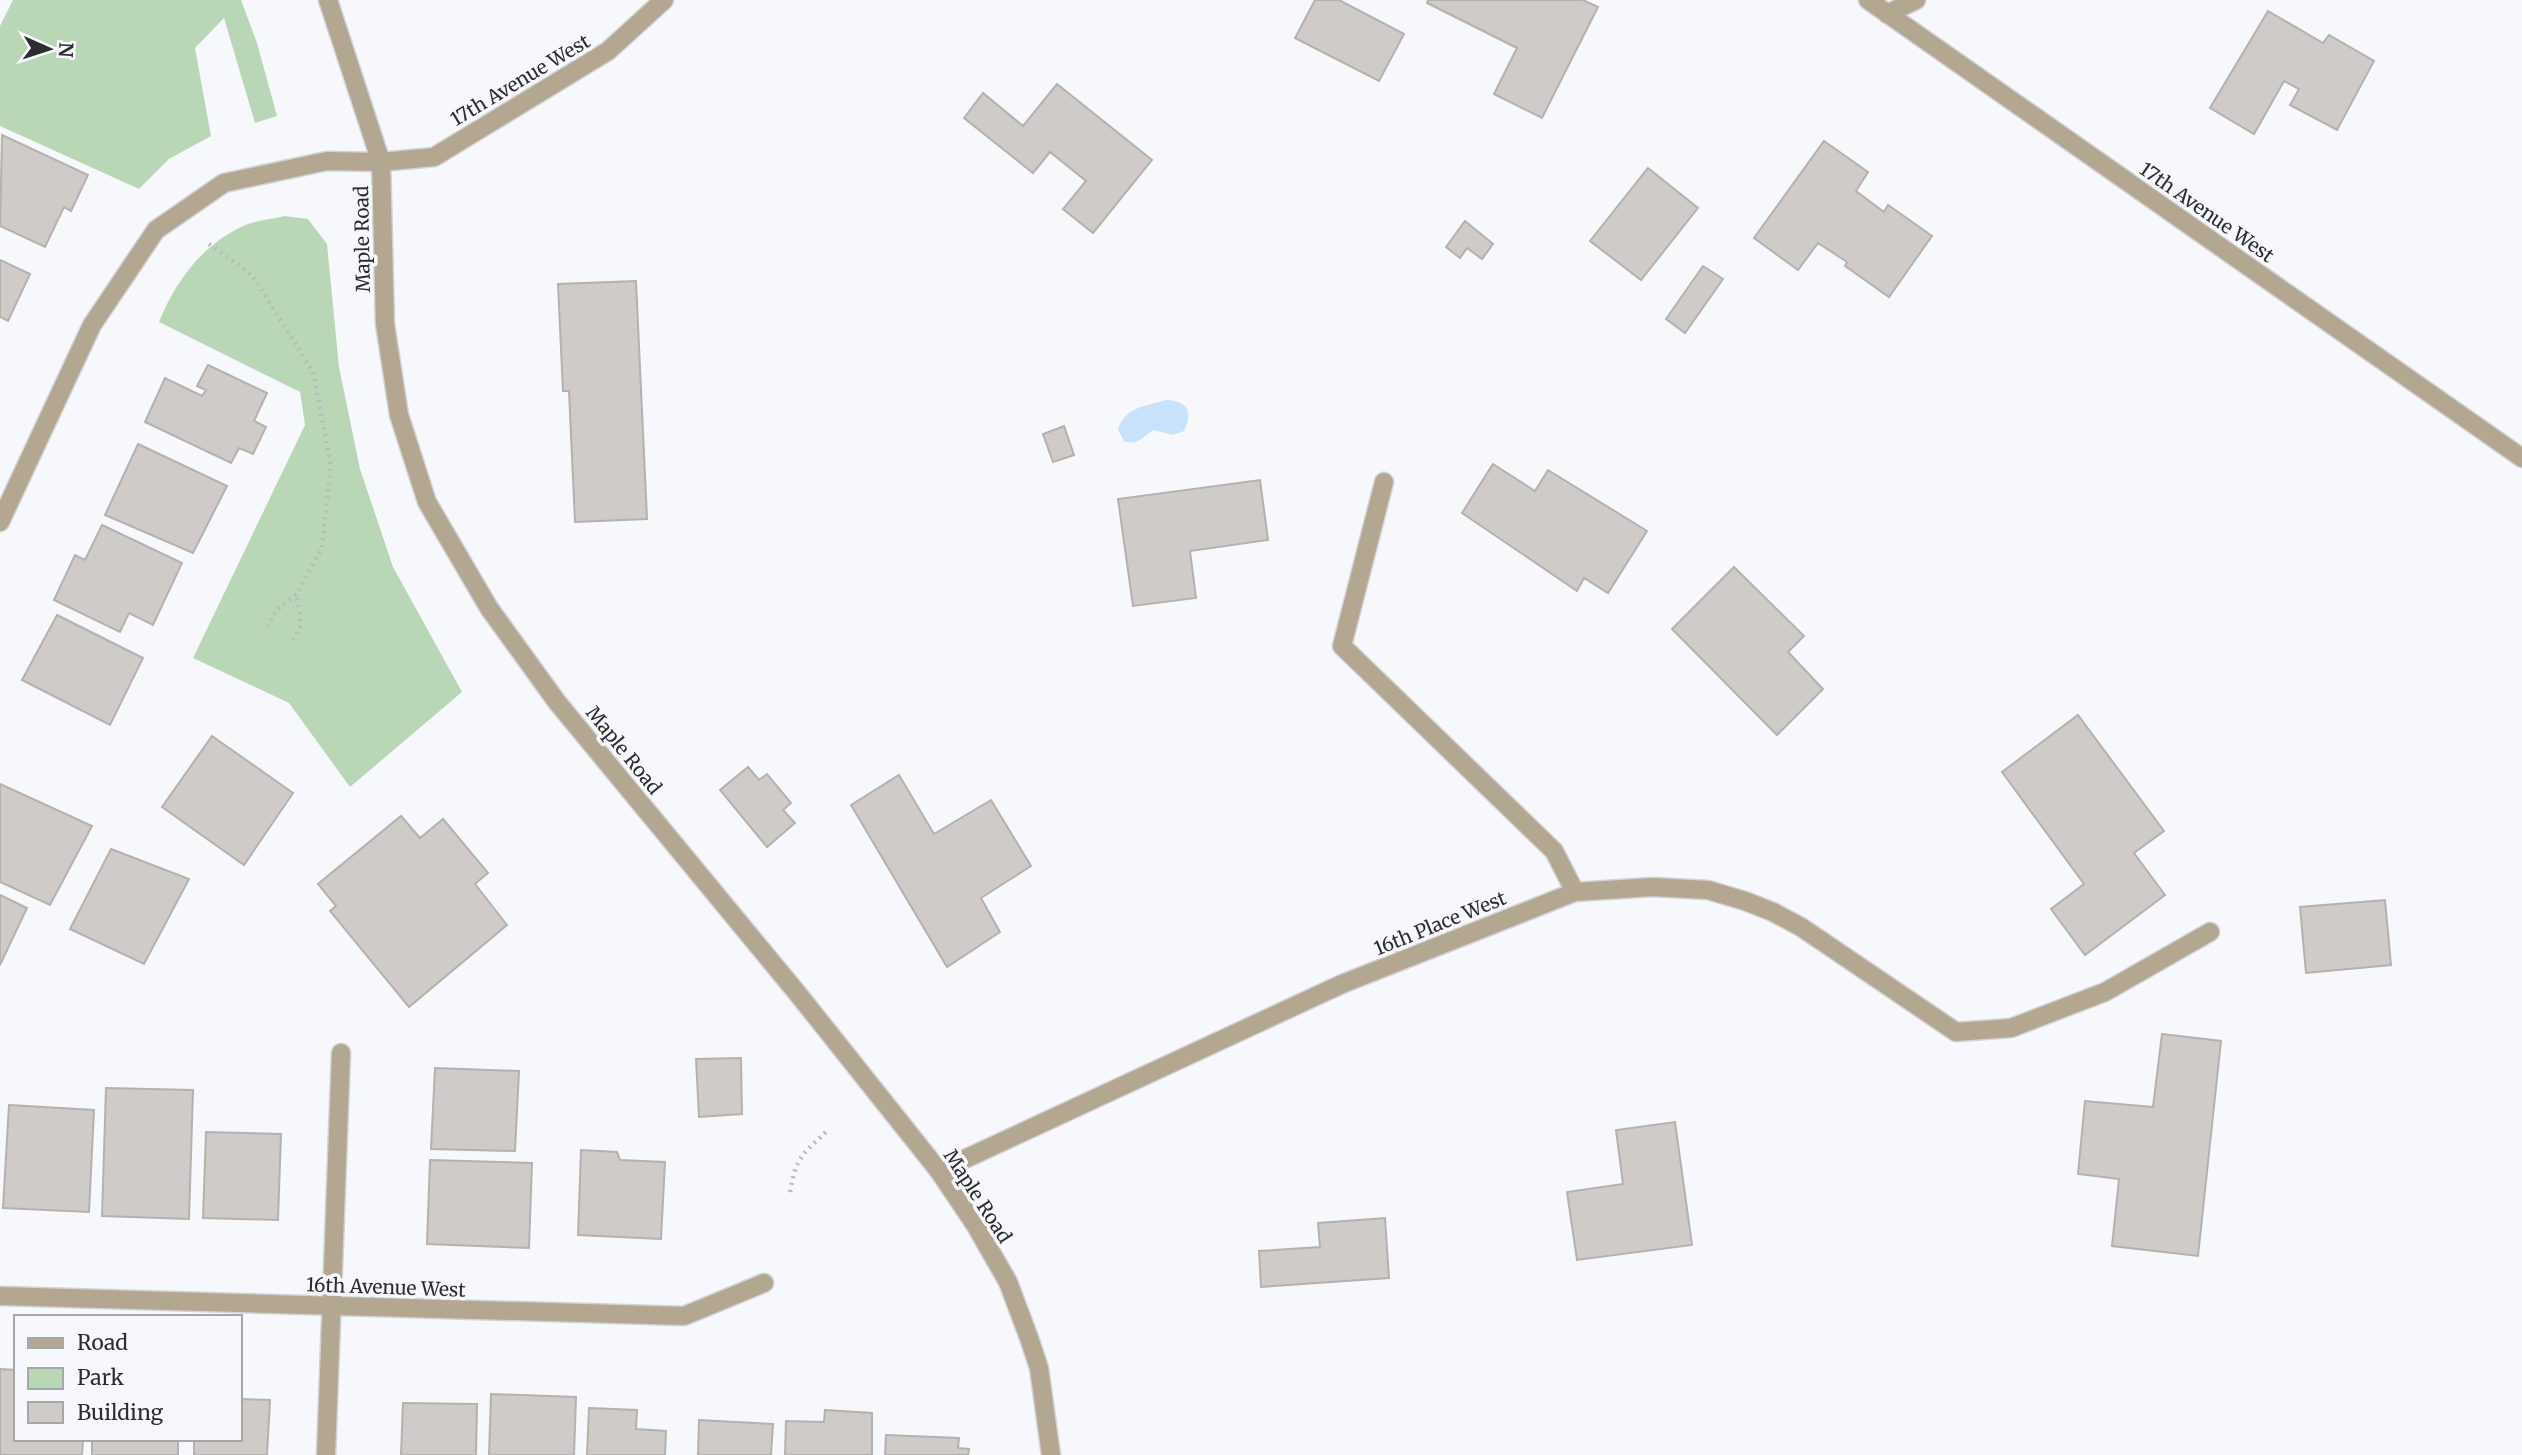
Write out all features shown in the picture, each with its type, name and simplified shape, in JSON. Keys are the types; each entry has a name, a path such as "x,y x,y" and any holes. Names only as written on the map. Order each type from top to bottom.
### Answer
{"street":[{"name":"Maple Road","path":"328,0 381,162 385,324 399,415 427,502 489,608 557,702 789,983 939,1171 976,1226 1008,1282 1039,1368 1051,1455"},
{"name":"17th Avenue West","path":"0,522 92,324 156,230 224,183 327,161 381,162 434,157 608,51 664,0"},
{"name":"17th Avenue West","path":"1868,0 2522,458"},
{"path":"1888,14 1916,0"},
{"path":"1384,482 1342,646 1554,851 1575,892"},
{"name":"16th Place West","path":"939,1171 1342,984 1575,892 1653,887 1708,890 1754,905 1801,927 1956,1032 2011,1028 2105,992 2210,932"},
{"path":"326,1455 341,1053"},
{"name":"16th Avenue West","path":"0,1296 684,1316 764,1283"}],"path":[{"path":"209,244 252,275 313,372 331,465 322,547 297,594 276,611 268,626"},
{"path":"293,640 301,626 297,594"},
{"path":"790,1192 794,1167 806,1151 830,1129"}],"green space":[{"path":"13,0 241,0 257,43 277,116 255,123 224,18 195,48 211,136 169,159 139,189 0,126 0,26"},
{"path":"285,216 308,219 327,244 339,367 360,469 393,567 462,692 350,787 289,703 193,658 305,425 300,392 159,322 183,277 218,241 248,224"}],"water":[{"path":"1166,400 1179,402 1187,408 1188,418 1184,431 1173,435 1153,430 1136,442 1124,441 1118,430 1125,416 1137,409"}],"building":[{"path":"1315,0 1339,0 1404,34 1379,81 1295,38"},
{"path":"1428,0 1583,0 1598,7 1542,118 1494,94 1517,48 1427,3"},
{"path":"2268,11 2323,43 2329,35 2374,61 2337,130 2290,105 2299,89 2284,81 2254,134 2210,108"},
{"path":"1057,84 1152,160 1093,233 1063,209 1086,181 1050,152 1033,173 964,118 983,93 1023,126"},
{"path":"2,135 88,175 71,211 64,207 45,247 0,226"},
{"path":"1824,141 1868,172 1856,191 1884,212 1888,205 1932,236 1889,297 1845,266 1847,262 1818,243 1798,270 1754,238"},
{"path":"1648,168 1698,208 1641,280 1590,241"},
{"path":"1465,221 1493,244 1482,259 1467,248 1460,258 1446,247"},
{"path":"0,260 30,274 8,321 0,317"},
{"path":"1703,266 1723,279 1685,333 1666,319"},
{"path":"636,281 647,519 575,522 569,391 563,391 558,284"},
{"path":"208,365 267,393 254,421 266,427 253,454 239,448 231,463 145,422 165,378 202,396 206,390 197,386"},
{"path":"1064,426 1074,455 1053,462 1043,434"},
{"path":"138,444 227,486 193,553 105,515"},
{"path":"1493,464 1535,491 1548,470 1647,531 1608,593 1584,578 1577,591 1462,513"},
{"path":"1260,480 1268,540 1190,551 1196,598 1133,606 1118,499"},
{"path":"102,525 182,563 153,625 129,613 120,632 54,600 75,555 85,560"},
{"path":"1734,567 1804,636 1788,652 1823,689 1777,735 1672,629"},
{"path":"57,615 143,658 110,725 22,680"},
{"path":"2078,715 2164,831 2134,853 2165,895 2085,955 2051,909 2084,884 2002,772"},
{"path":"212,736 293,793 244,865 162,807"},
{"path":"748,767 759,780 767,774 791,803 783,810 795,823 767,847 720,790"},
{"path":"899,775 934,834 991,800 1031,866 981,898 1000,932 947,967 851,805"},
{"path":"0,784 92,826 50,905 0,882"},
{"path":"401,816 420,838 443,819 488,873 475,884 507,925 409,1007 330,911 336,906 318,884"},
{"path":"111,849 189,879 144,964 70,929"},
{"path":"0,895 27,908 0,965"},
{"path":"2385,900 2391,965 2306,973 2300,907"},
{"path":"2162,1034 2221,1041 2198,1256 2112,1246 2119,1179 2078,1174 2085,1101 2153,1107"},
{"path":"741,1058 742,1114 699,1117 696,1059"},
{"path":"435,1068 519,1071 515,1151 431,1149"},
{"path":"106,1088 193,1090 189,1219 102,1216"},
{"path":"9,1105 94,1110 89,1212 3,1208"},
{"path":"1675,1122 1692,1245 1577,1260 1567,1192 1623,1184 1616,1130"},
{"path":"206,1132 281,1134 278,1220 203,1218"},
{"path":"581,1150 617,1152 620,1160 665,1162 661,1239 578,1235"},
{"path":"430,1160 532,1163 529,1248 427,1244"},
{"path":"1385,1218 1389,1278 1261,1287 1259,1251 1320,1247 1318,1223"},
{"path":"0,1369 14,1370 14,1441 83,1441 82,1455 0,1455"},
{"path":"491,1394 576,1397 574,1455 489,1455"},
{"path":"242,1399 270,1400 267,1455 194,1455 194,1441 242,1441"},
{"path":"403,1403 477,1404 476,1455 401,1455"},
{"path":"589,1408 637,1410 636,1429 666,1431 665,1455 587,1455"},
{"path":"825,1410 872,1413 872,1455 785,1455 786,1421 824,1422"},
{"path":"699,1420 773,1424 771,1455 698,1455"},
{"path":"886,1435 959,1438 958,1448 969,1449 968,1455 885,1455"},
{"path":"92,1441 178,1441 178,1455 92,1455"}]}
